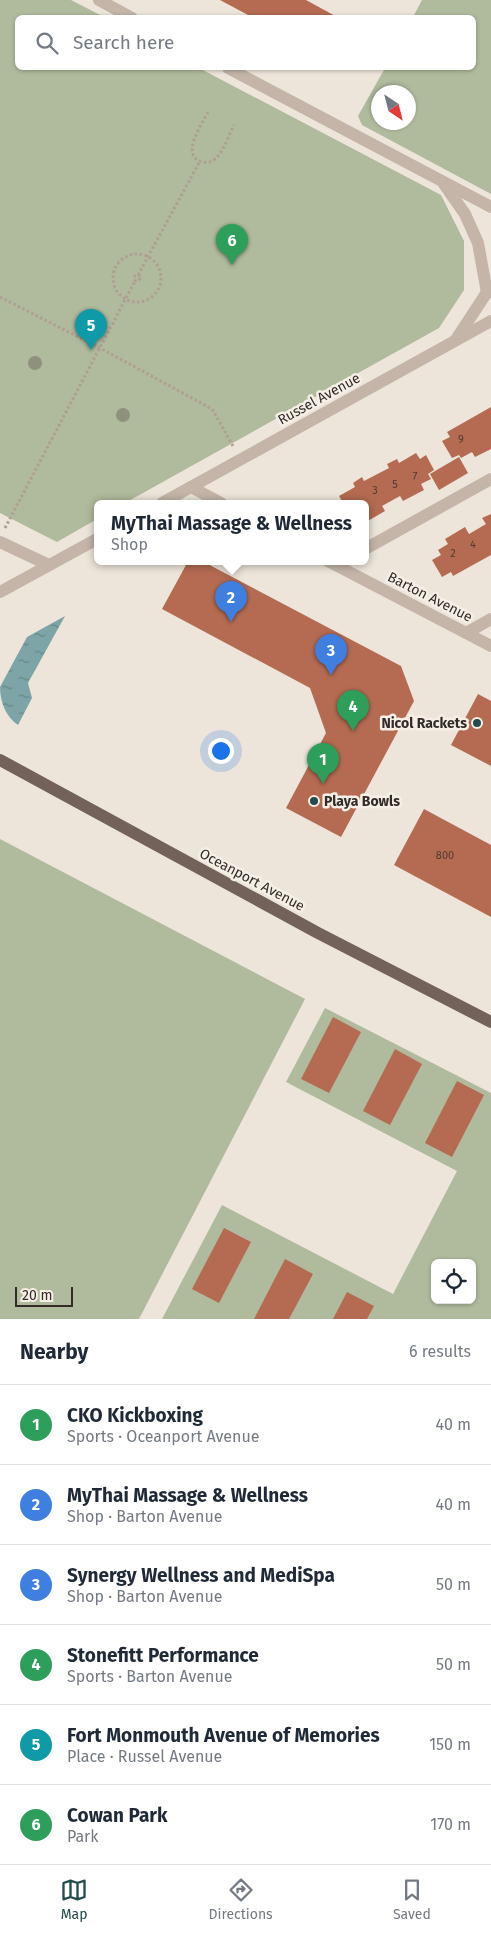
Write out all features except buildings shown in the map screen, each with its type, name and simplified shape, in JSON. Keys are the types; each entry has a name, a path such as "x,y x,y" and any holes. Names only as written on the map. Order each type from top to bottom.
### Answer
{"main road":[{"name":"Oceanport Avenue","path":"0,760 318,933 491,1022"}],"street":[{"path":"99,0 126,15"},
{"path":"232,70 491,207"},
{"path":"442,182 465,214 478,243 489,289 456,340"},
{"name":"Russel Avenue","path":"167,500 491,321"},
{"path":"369,548 491,479"},
{"path":"191,487 215,500"},
{"path":"0,592 94,541"},
{"path":"0,542 49,565"},
{"name":"Barton Avenue","path":"341,565 491,646"},
{"path":"466,633 491,619"}],"path":[{"path":"208,112 192,143 192,153 200,161 207,162 215,159 234,124"},
{"path":"4,530 135,281 139,280 138,275 200,161"},
{"path":"130,254 148,257 158,266 161,274 161,283 158,290 146,300 138,302 125,300 114,286 113,271 117,264 130,254"},
{"path":"0,297 100,348 212,409 240,460"}],"green space":[{"path":"0,0 71,0 100,15 15,15 15,70 203,70 441,195 464,241 464,290 439,328 130,500 94,500 94,521 57,542 0,513"},
{"path":"422,0 491,0 491,194 371,130 416,130 416,85 375,85 384,70 476,70 476,15 414,15"},
{"path":"371,93 371,130 362,125 358,116"},
{"path":"0,839 305,999 139,1319 0,1319"},
{"path":"325,1008 491,1093 491,1319 162,1319 222,1205 393,1294 457,1171 286,1082"}],"water":[{"path":"65,616 28,683 32,698 18,725 4,709 0,687 27,637"}],"place":[{"name":"Cowan Park","path":"232,265"},
{"name":"Fort Monmouth Avenue of Memories","path":"91,350"},
{"name":"MyThai Massage & Wellness","path":"231,622"},
{"name":"Synergy Wellness and MediSpa","path":"331,675"},
{"name":"Nicol Rackets","path":"477,723"},
{"name":"Stonefitt Performance","path":"353,731"},
{"name":"CKO Kickboxing","path":"323,784"},
{"name":"Playa Bowls","path":"314,801"}]}
